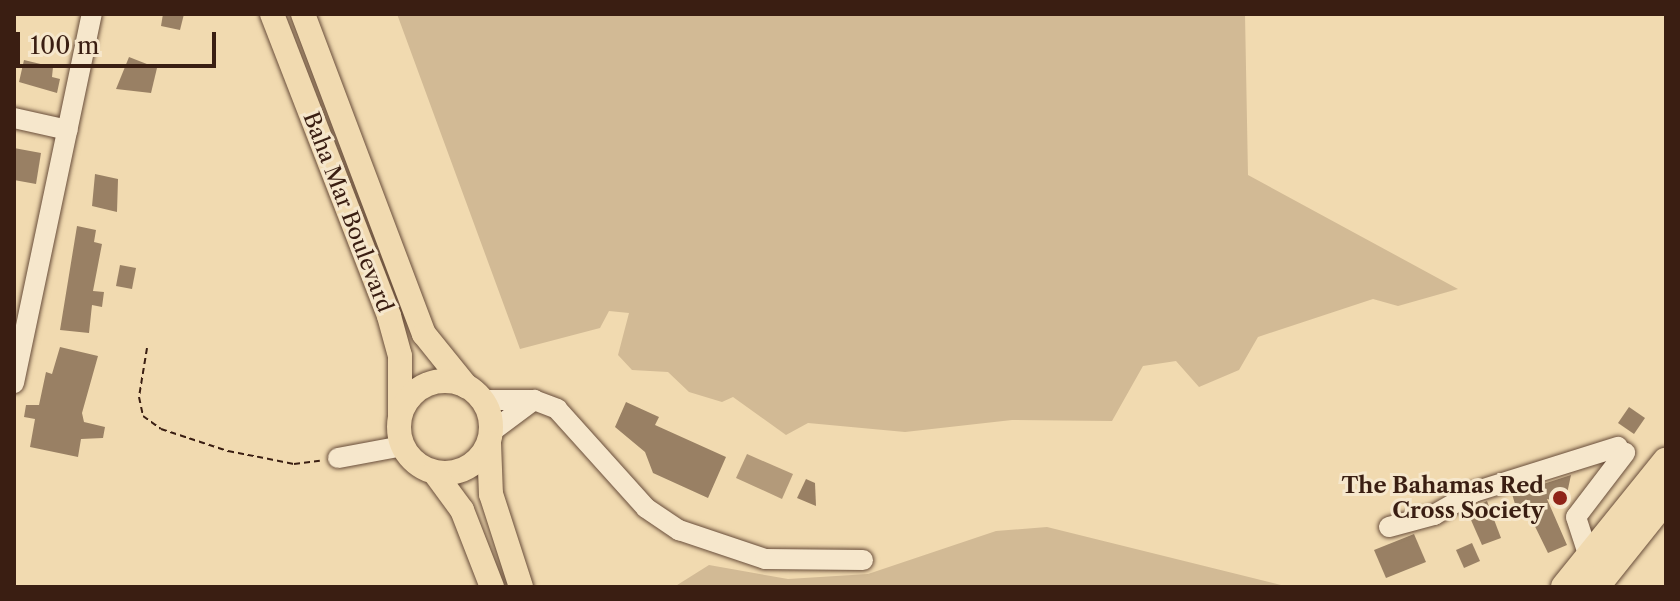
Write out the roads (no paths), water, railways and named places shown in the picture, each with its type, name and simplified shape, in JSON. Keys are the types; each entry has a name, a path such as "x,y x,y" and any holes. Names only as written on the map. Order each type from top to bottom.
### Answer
{"highway":[{"path":"1565,587 1664,465"},
{"path":"1595,587 1666,498"}],"main road":[{"name":"Baha Mar Boulevard","path":"272,14 389,316 400,356 400,415"},
{"name":"Baha Mar Boulevard","path":"303,14 424,334 475,393"},
{"path":"492,587 462,510 434,472 413,460 403,446 400,415 427,385 475,393 490,437 491,494 521,587"},
{"path":"434,472 467,468 490,437"}],"street":[{"path":"14,383 19,338 92,14"},
{"path":"14,118 68,130"},
{"path":"475,393 534,400 570,419 617,479 679,530 765,559 863,560"},
{"path":"490,437 534,400"},
{"path":"338,458 403,446"},
{"path":"1616,446 1643,467 1664,465"},
{"path":"1389,527 1434,515 1474,492 1616,446"},
{"path":"1589,557 1576,517 1616,446"}],"place":[{"name":"The Bahamas Red Cross Society","path":"1560,498"}]}
